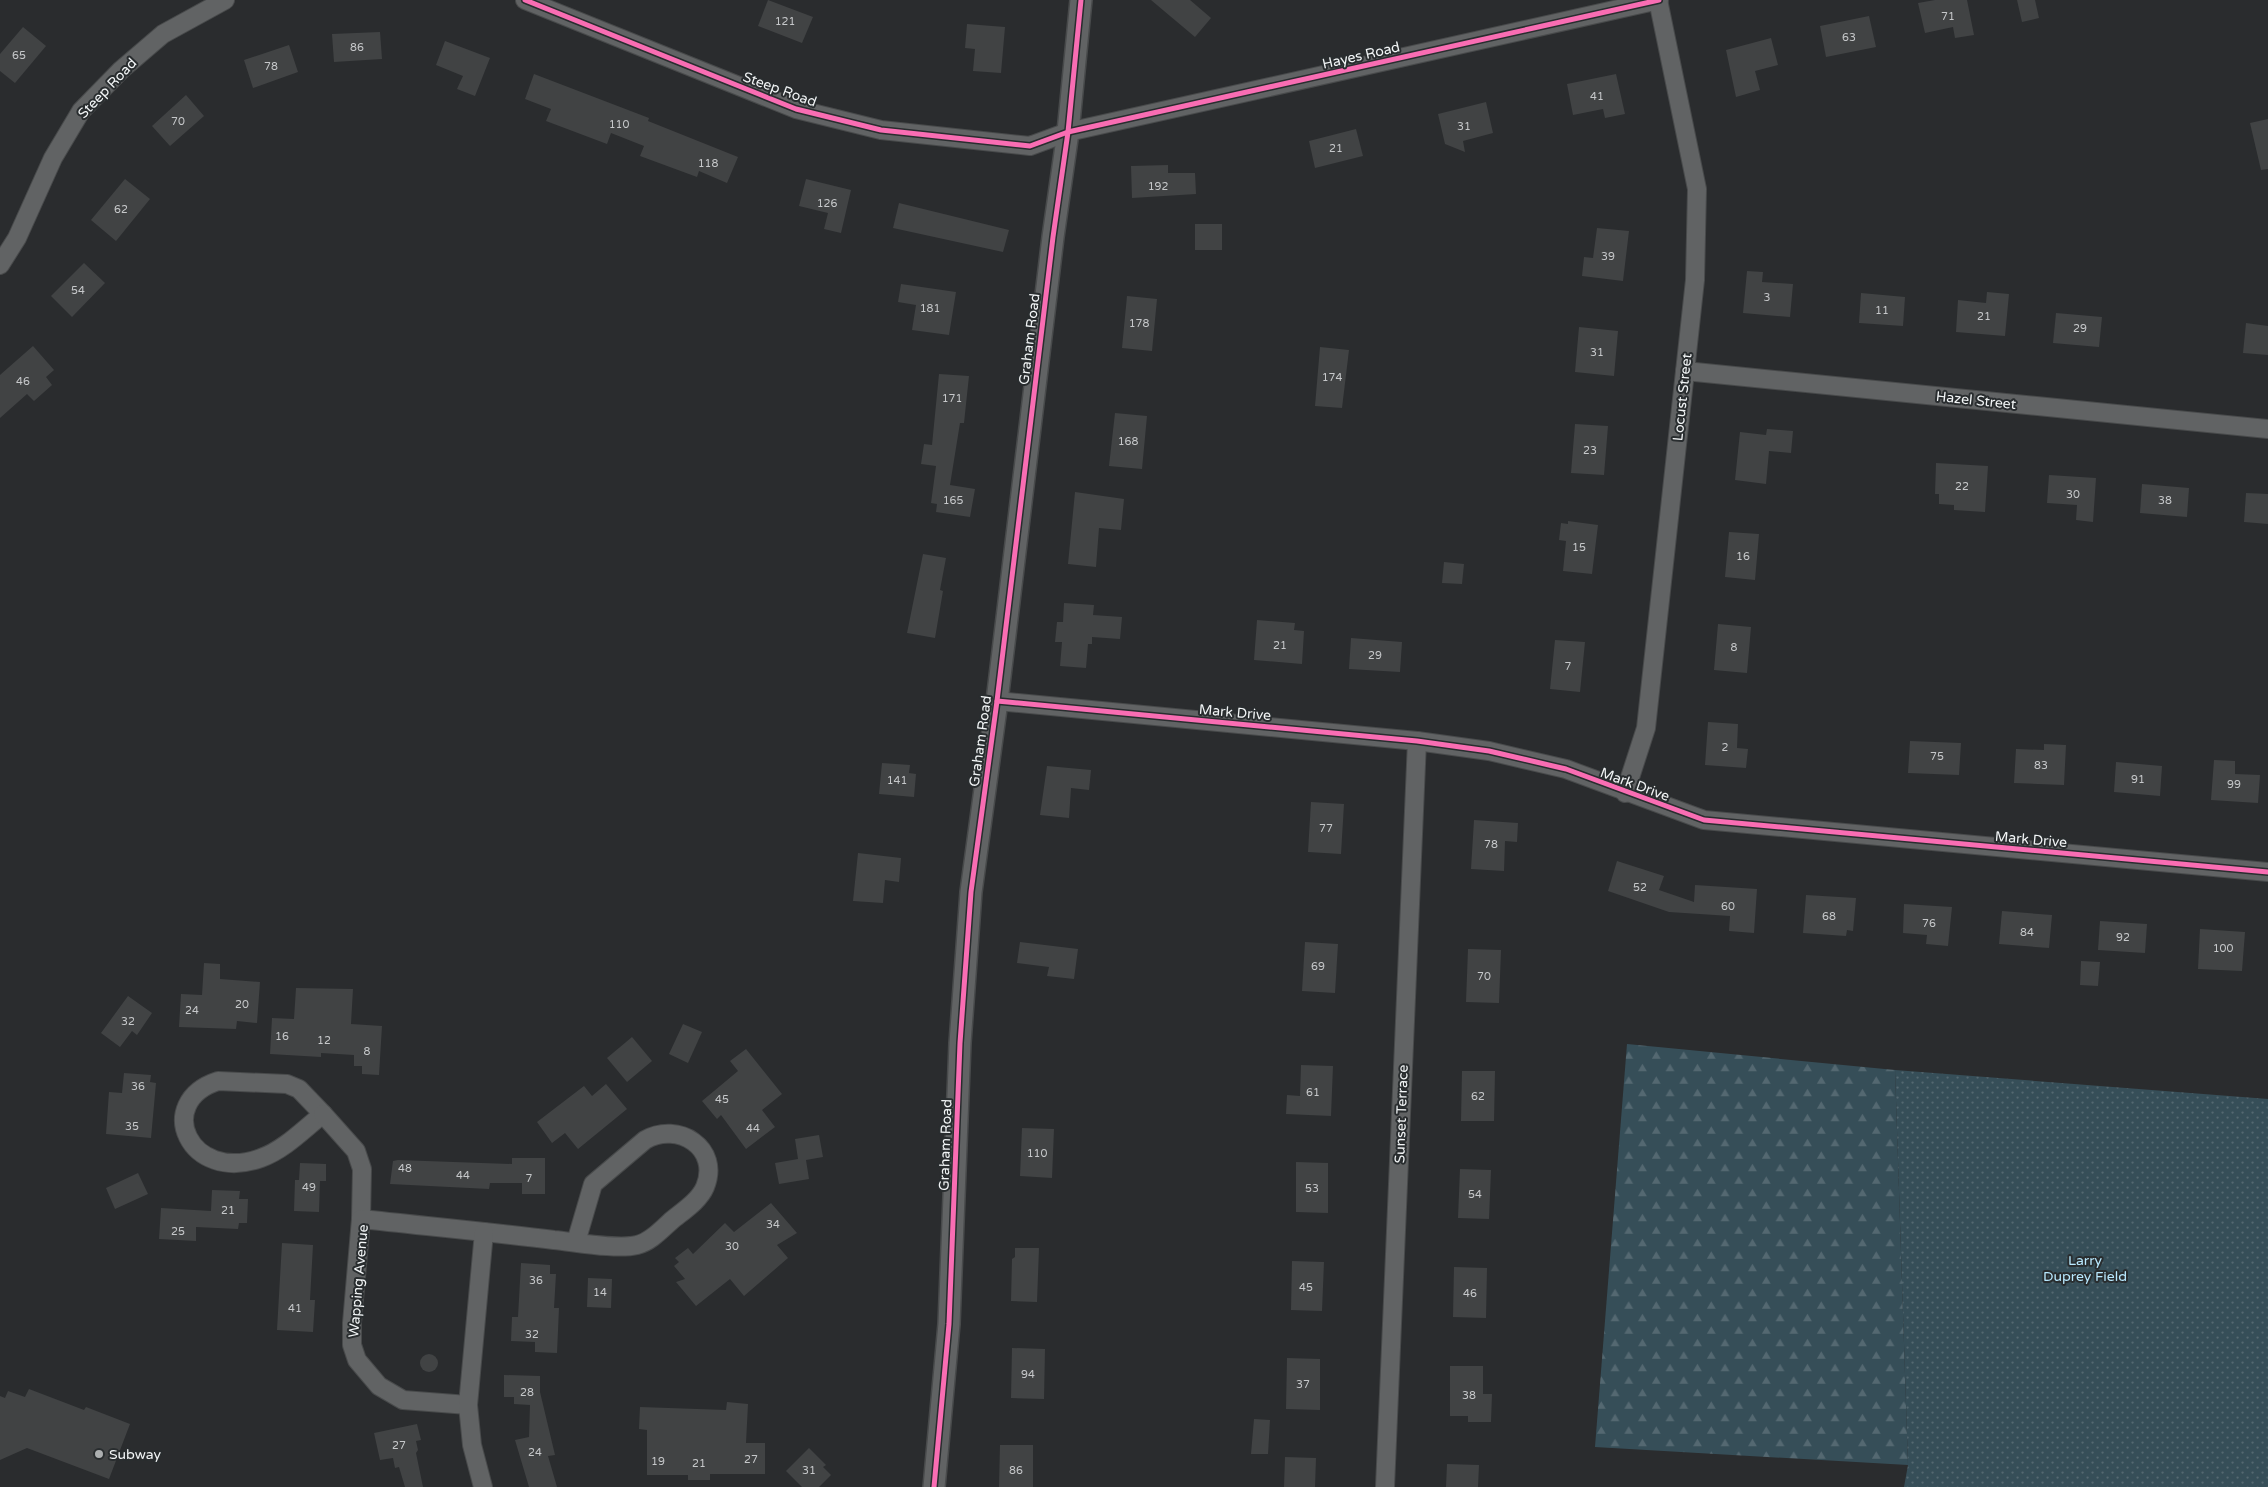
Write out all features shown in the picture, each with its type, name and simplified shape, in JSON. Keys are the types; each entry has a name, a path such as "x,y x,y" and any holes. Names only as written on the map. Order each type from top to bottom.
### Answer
{"street":[{"name":"Steep Road","path":"0,265 18,238 53,158 80,112 121,70 163,34 225,0"},
{"name":"Steep Road","path":"525,0 805,112 881,130 1030,146 1068,132"},
{"name":"Graham Road","path":"934,1487 948,1324 960,1043 971,892 997,701 1052,237 1068,132 1081,0"},
{"name":"Hayes Road","path":"1068,132 1659,0"},
{"name":"Locust Street","path":"1625,793 1646,728 1695,280 1697,189 1659,0"},
{"name":"Hazel Street","path":"1685,371 2268,429"},
{"name":"Mark Drive","path":"997,701 1417,741 1489,751 1566,769 1625,793 1704,820 2268,872"},
{"name":"Sunset Terrace","path":"1385,1487 1417,741"},
{"path":"323,1114 272,1153 254,1160 229,1162 215,1161 203,1156 193,1146 187,1135 184,1122 192,1098 204,1088 218,1081 288,1084 299,1089 323,1114 356,1151 363,1179 361,1219"},
{"name":"Wapping Avenue","path":"468,1405 403,1400 379,1386 370,1378 357,1360 352,1345 352,1323 361,1219 576,1242 629,1246 648,1241 699,1197 704,1189 708,1170 702,1150 684,1135 671,1132 653,1135 645,1140 593,1184 576,1242"},
{"path":"483,1487 472,1445 468,1405 484,1232"}],"green space":[{"path":"1627,1044 1895,1070 1908,1465 1595,1447"},
{"name":"Larry Duprey Field","path":"1895,1070 2268,1099 2268,1487 1904,1487 1908,1465"}],"building":[{"path":"768,0 813,17 802,43 758,26"},
{"path":"1151,0 1190,0 1211,18 1195,37"},
{"path":"1935,0 1967,0 1974,35 1955,38 1953,27 1925,33 1918,3"},
{"path":"2017,0 2035,0 2039,18 2022,22"},
{"path":"1869,16 1876,47 1826,57 1820,26"},
{"path":"967,24 1005,27 1001,73 973,71 975,49 965,48"},
{"path":"23,27 46,46 15,83 0,71 0,54"},
{"path":"380,32 382,59 334,62 332,34"},
{"path":"1771,38 1778,65 1755,71 1760,90 1736,97 1726,50"},
{"path":"445,41 490,58 475,96 457,89 463,76 436,65"},
{"path":"289,45 298,72 253,88 244,60"},
{"path":"534,74 649,118 648,121 738,157 727,183 699,171 697,177 640,156 644,146 611,133 607,144 546,121 551,109 525,99"},
{"path":"1616,74 1625,114 1605,118 1603,109 1573,115 1567,84"},
{"path":"186,95 204,116 170,146 152,126"},
{"path":"1486,102 1493,133 1463,141 1465,152 1445,144 1438,114"},
{"path":"2268,119 2268,169 2261,170 2250,123"},
{"path":"1356,129 1363,156 1315,168 1309,141"},
{"path":"1168,165 1168,173 1195,173 1196,194 1132,198 1131,166"},
{"path":"125,179 150,199 116,241 91,220"},
{"path":"806,179 851,190 841,233 824,229 828,213 799,206"},
{"path":"899,203 1009,230 1003,252 893,228"},
{"path":"1195,224 1222,224 1222,250 1195,250"},
{"path":"1597,228 1629,231 1623,281 1582,276 1584,257 1593,258"},
{"path":"84,263 105,283 72,317 51,296"},
{"path":"1747,271 1763,272 1762,282 1793,284 1790,317 1743,313"},
{"path":"901,284 956,292 949,335 912,330 916,305 898,302"},
{"path":"1987,292 2009,294 2005,336 1956,332 1958,300 1986,303"},
{"path":"1861,293 1905,297 1903,326 1859,323"},
{"path":"1127,296 1157,299 1152,351 1122,348"},
{"path":"2056,313 2102,317 2099,347 2053,343"},
{"path":"2246,323 2268,326 2268,355 2243,353"},
{"path":"1579,327 1618,331 1614,376 1575,372"},
{"path":"33,346 54,370 46,377 52,385 34,401 27,394 0,418 0,375"},
{"path":"1320,347 1349,350 1342,408 1315,406"},
{"path":"939,374 969,376 964,423 960,423 950,485 975,489 970,517 936,512 937,504 931,503 936,466 921,464 924,444 932,445"},
{"path":"1115,413 1147,416 1142,469 1109,466"},
{"path":"1575,424 1608,426 1604,475 1571,473"},
{"path":"1767,429 1793,431 1791,453 1769,451 1766,484 1735,480 1740,432 1766,435"},
{"path":"1936,463 1988,466 1985,512 1954,510 1954,505 1939,504 1939,494 1935,494"},
{"path":"2049,475 2096,478 2093,522 2076,520 2077,505 2047,503"},
{"path":"2142,484 2189,488 2187,517 2140,513"},
{"path":"1075,492 1124,499 1121,530 1099,528 1096,567 1068,564"},
{"path":"2246,493 2268,494 2268,524 2244,522"},
{"path":"1568,521 1598,525 1592,574 1563,571 1566,541 1559,540 1561,523 1568,524"},
{"path":"1729,532 1759,534 1755,580 1725,577"},
{"path":"923,554 946,558 940,590 943,591 935,638 907,633"},
{"path":"1444,562 1464,564 1462,584 1442,583"},
{"path":"1064,603 1094,605 1093,615 1122,617 1120,639 1092,637 1092,644 1088,644 1086,668 1060,666 1062,642 1055,642 1057,622 1063,622"},
{"path":"1257,620 1295,623 1294,630 1304,631 1302,664 1254,660"},
{"path":"1718,624 1751,627 1747,673 1714,670"},
{"path":"1351,638 1402,642 1400,672 1349,669"},
{"path":"1555,640 1585,642 1580,692 1550,689"},
{"path":"1708,722 1738,724 1737,748 1748,749 1746,768 1705,765"},
{"path":"1910,741 1961,743 1959,775 1908,773"},
{"path":"2044,744 2066,745 2064,785 2014,783 2016,749 2044,750"},
{"path":"2214,760 2235,761 2235,774 2260,775 2258,803 2211,800"},
{"path":"2116,762 2162,766 2160,796 2114,792"},
{"path":"882,763 910,765 909,773 916,774 914,797 879,794"},
{"path":"1047,766 1091,770 1089,790 1071,788 1069,818 1040,815"},
{"path":"1311,802 1344,804 1341,854 1308,852"},
{"path":"1474,820 1518,823 1517,842 1505,841 1504,871 1471,869"},
{"path":"858,853 901,858 899,882 885,880 883,903 853,901"},
{"path":"1617,861 1664,876 1659,890 1694,902 1695,885 1757,889 1754,933 1729,931 1730,916 1669,912 1608,891"},
{"path":"1806,895 1856,898 1853,931 1847,930 1846,936 1803,933"},
{"path":"1904,904 1952,907 1948,946 1926,944 1927,935 1903,933"},
{"path":"2002,911 2052,915 2049,948 1999,944"},
{"path":"2100,921 2147,924 2145,953 2098,950"},
{"path":"2200,929 2245,932 2242,971 2198,969"},
{"path":"1020,942 1078,949 1074,979 1047,976 1049,967 1017,963"},
{"path":"1305,942 1338,944 1335,993 1302,991"},
{"path":"1468,949 1501,950 1499,1003 1466,1002"},
{"path":"2081,961 2100,962 2098,986 2080,985"},
{"path":"204,963 220,964 220,979 260,982 257,1023 237,1021 236,1029 179,1027 181,994 202,995"},
{"path":"296,988 353,989 351,1024 382,1026 379,1075 362,1074 362,1066 354,1066 354,1055 321,1053 321,1057 270,1054 272,1018 294,1019"},
{"path":"128,996 152,1013 137,1035 132,1031 120,1047 101,1033"},
{"path":"683,1024 702,1032 688,1063 669,1054"},
{"path":"632,1037 652,1061 627,1082 607,1058"},
{"path":"746,1049 782,1094 762,1110 775,1127 746,1149 721,1115 717,1119 702,1101 738,1071 730,1061"},
{"path":"1301,1065 1333,1066 1331,1116 1286,1114 1287,1095 1300,1096"},
{"path":"1462,1071 1495,1071 1494,1121 1461,1121"},
{"path":"124,1073 151,1075 150,1082 156,1083 151,1138 106,1134 109,1092 122,1093"},
{"path":"606,1084 627,1109 578,1149 565,1133 552,1143 537,1122 584,1086 592,1096"},
{"path":"1022,1128 1054,1129 1052,1178 1020,1176"},
{"path":"819,1135 823,1157 806,1160 809,1179 779,1184 775,1163 798,1159 795,1139"},
{"path":"512,1158 545,1158 545,1194 522,1194 522,1183 490,1183 489,1189 390,1184 393,1161 512,1164"},
{"path":"1296,1162 1328,1163 1328,1213 1296,1212"},
{"path":"300,1163 326,1164 326,1181 320,1181 319,1212 294,1211 295,1180 299,1180"},
{"path":"1460,1169 1491,1170 1489,1219 1458,1218"},
{"path":"138,1173 148,1194 115,1209 106,1188"},
{"path":"212,1190 240,1191 239,1199 248,1199 247,1223 239,1223 238,1229 196,1227 196,1241 159,1239 161,1208 211,1211"},
{"path":"771,1203 797,1233 777,1245 788,1258 744,1296 730,1279 696,1306 676,1282 685,1279 674,1266 679,1262 675,1258 688,1248 693,1254 725,1223 734,1232"},
{"path":"282,1243 313,1245 310,1300 315,1300 313,1332 277,1330"},
{"path":"1015,1248 1039,1248 1037,1302 1011,1301 1012,1259 1015,1257"},
{"path":"1292,1261 1324,1262 1322,1311 1291,1310"},
{"path":"521,1263 550,1265 550,1274 556,1274 554,1308 559,1308 557,1353 535,1352 535,1342 511,1341 512,1317 518,1317"},
{"path":"1454,1267 1487,1268 1486,1318 1453,1317"},
{"path":"588,1278 612,1279 611,1308 587,1307"},
{"path":"1012,1348 1045,1349 1044,1399 1011,1398"},
{"path":"429,1354 435,1357 438,1363 435,1369 429,1372 423,1369 420,1363 423,1357"},
{"path":"1287,1358 1320,1359 1320,1410 1286,1409"},
{"path":"1450,1366 1483,1366 1483,1394 1492,1394 1491,1422 1468,1422 1468,1416 1450,1416"},
{"path":"504,1375 540,1376 540,1392 555,1455 548,1456 557,1487 529,1487 515,1440 529,1437 530,1405 514,1404 514,1397 504,1397"},
{"path":"29,1389 84,1410 86,1407 130,1424 109,1479 27,1448 0,1460 0,1396 5,1398 8,1391 25,1397"},
{"path":"727,1402 748,1404 746,1443 765,1443 765,1474 710,1474 710,1480 688,1480 688,1475 647,1475 647,1430 639,1429 640,1407 726,1410"},
{"path":"1254,1419 1270,1420 1268,1454 1251,1454"},
{"path":"417,1424 421,1440 416,1441 418,1450 416,1453 423,1487 405,1487 399,1467 395,1468 393,1458 380,1460 374,1433"},
{"path":"1000,1445 1033,1445 1033,1487 999,1487"},
{"path":"809,1448 826,1465 823,1467 831,1475 819,1487 802,1487 786,1471"},
{"path":"1285,1457 1316,1458 1315,1487 1284,1487"},
{"path":"1447,1464 1479,1465 1478,1487 1446,1487"}],"cycle path":[{"path":"525,0 796,109 881,130 1030,146 1068,132 1659,0"},
{"path":"934,1487 949,1324 960,1043 971,892 997,701 1053,237 1068,132 1081,0"},
{"path":"997,701 1417,741 1489,751 1566,769 1704,820 2268,872"}],"place":[{"name":"Subway","path":"99,1454"}]}
